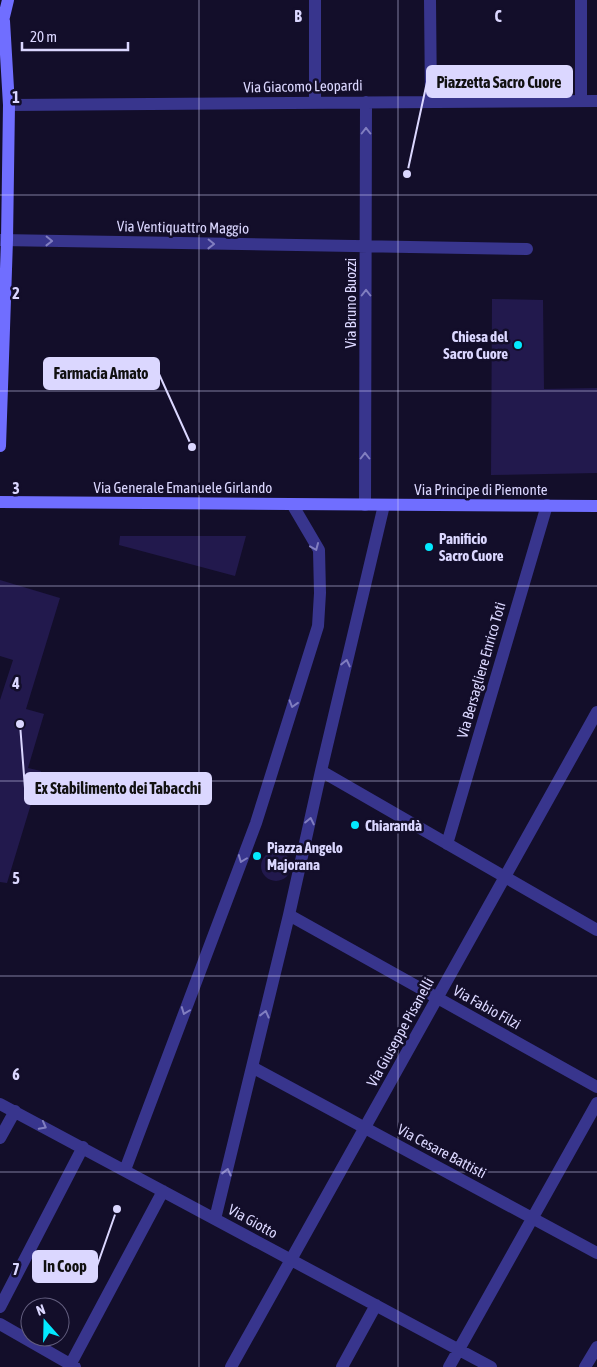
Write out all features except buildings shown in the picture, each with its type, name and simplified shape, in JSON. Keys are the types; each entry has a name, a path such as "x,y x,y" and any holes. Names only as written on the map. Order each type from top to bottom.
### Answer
{"main road":[{"path":"0,446 4,147 9,104 1,25 8,0"},
{"name":"Via Generale Emanuele Girlando","path":"0,502 365,504"},
{"name":"Via Principe di Piemonte","path":"365,504 597,506"}],"street":[{"path":"315,0 316,103"},
{"path":"430,0 431,102"},
{"path":"580,0 581,101"},
{"name":"Via Giacomo Leopardi","path":"9,104 597,101"},
{"name":"Via Bruno Buozzi","path":"365,504 366,102"},
{"name":"Via Ventiquattro Maggio","path":"4,240 527,249"},
{"path":"125,1170 256,822 318,626 320,593 319,550 292,504"},
{"path":"215,1219 290,916 321,771 384,505"},
{"name":"Via Bersagliere Enrico Toti","path":"447,844 547,505"},
{"name":"Via Giuseppe Pisanelli","path":"231,1367 505,877 592,734 597,712"},
{"path":"321,771 597,930"},
{"name":"Via Fabio Filzi","path":"290,916 597,1086"},
{"name":"Via Cesare Battisti","path":"252,1067 597,1253"},
{"path":"449,1367 597,1103"},
{"name":"Via Giotto","path":"0,1104 490,1367"},
{"path":"0,1138 15,1111"},
{"path":"0,1307 83,1147"},
{"path":"0,1324 71,1366 163,1191"},
{"path":"342,1367 376,1306"},
{"path":"585,1367 597,1347"}],"place":[{"name":"Piazzetta Sacro Cuore","path":"407,174"},
{"name":"Chiesa del Sacro Cuore","path":"518,345"},
{"name":"Farmacia Amato","path":"192,447"},
{"name":"Panificio Sacro Cuore","path":"429,547"},
{"name":"Ex Stabilimento dei Tabacchi","path":"20,724"},
{"name":"Chiarandà","path":"355,825"},
{"name":"Piazza Angelo Majorana","path":"257,856"},
{"name":"In Coop","path":"117,1209"}]}
